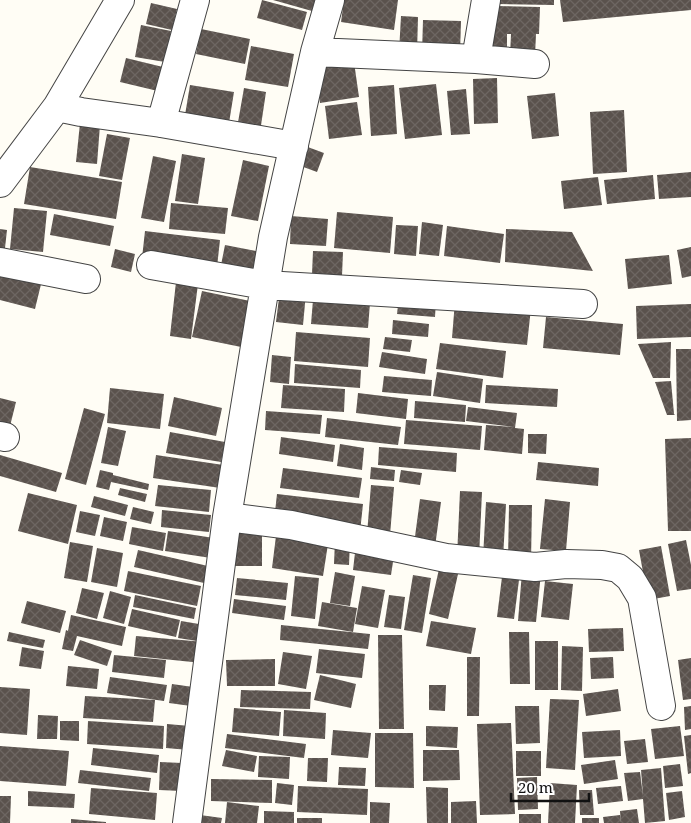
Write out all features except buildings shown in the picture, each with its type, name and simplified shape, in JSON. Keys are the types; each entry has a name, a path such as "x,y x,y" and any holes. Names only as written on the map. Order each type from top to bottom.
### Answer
{"street":[{"path":"0,183 68,110 120,0"},
{"path":"161,124 195,0"},
{"path":"187,823 227,516 273,237 315,52 330,0"},
{"path":"476,59 486,0"},
{"path":"315,52 476,59 535,64"},
{"path":"68,110 294,146"},
{"path":"0,262 86,279"},
{"path":"151,265 265,285 583,304"},
{"path":"227,516 291,525 446,558 534,567 566,564 602,565 618,568 630,578 642,598 661,706"}]}
